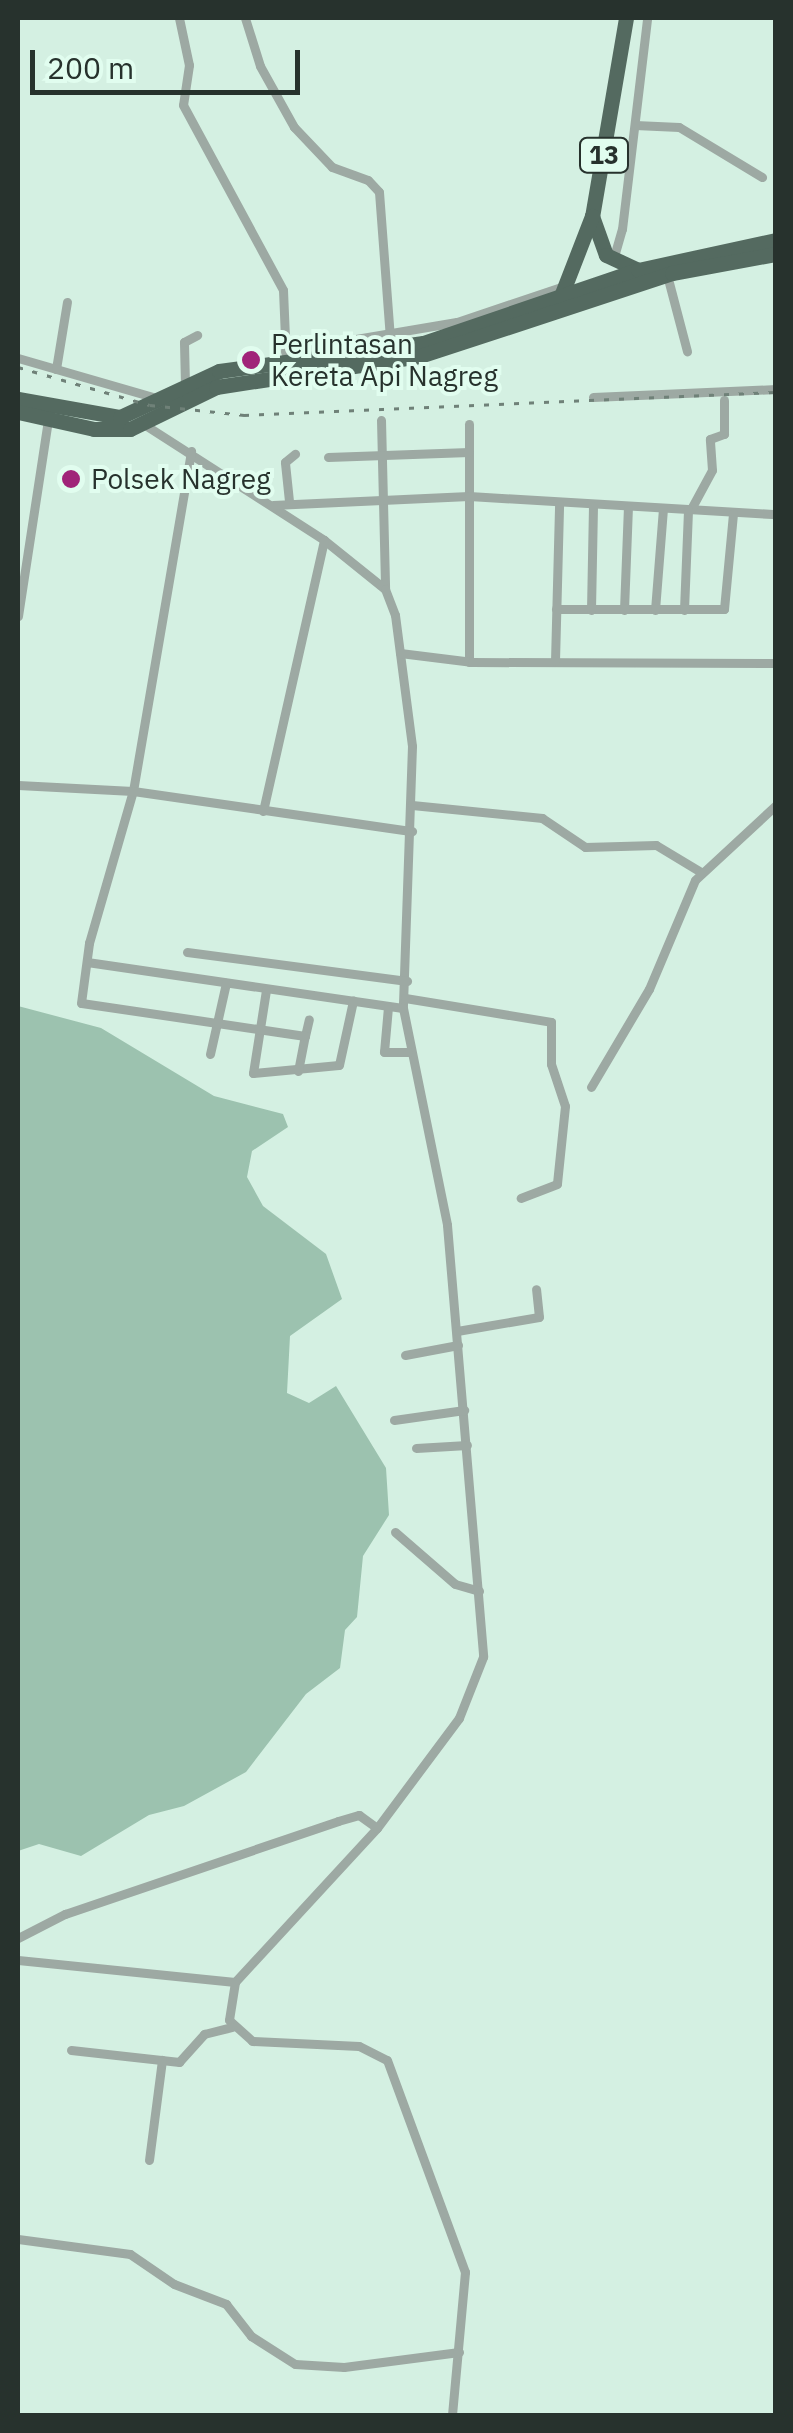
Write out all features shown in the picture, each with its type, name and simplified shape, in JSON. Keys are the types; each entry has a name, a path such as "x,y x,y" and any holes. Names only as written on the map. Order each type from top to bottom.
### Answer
{"highway":[{"name":"13","path":"613,260 597,243 592,216 626,18"},
{"path":"562,291 592,216"},
{"path":"18,398 106,417 139,419 160,399 185,384 232,368 286,357 422,342 562,291 776,240"},
{"path":"18,412 102,430 216,387 420,356 667,275 776,254"},
{"path":"613,260 638,270"}],"street":[{"path":"178,18 189,65 182,105 277,277 286,303 286,357 390,338 562,291"},
{"path":"246,18 260,66 294,127 332,167 368,180 379,192 390,338"},
{"path":"613,260 648,18"},
{"path":"635,126 679,127 762,177"},
{"path":"667,275 686,350"},
{"path":"56,369 68,302"},
{"path":"185,384 184,342 196,335"},
{"path":"18,358 160,399"},
{"path":"594,397 725,395 776,388"},
{"path":"684,610 689,509 712,470 710,439 724,434 725,395"},
{"path":"18,616 48,419"},
{"path":"139,419 324,540 385,589"},
{"path":"232,2028 235,1982 377,1828 459,1718 482,1657 447,1225 408,1052 404,1003 412,805 400,653 385,589 381,420"},
{"path":"469,424 469,662"},
{"path":"190,451 133,791 80,997 86,1006 305,1036"},
{"path":"328,457 468,452"},
{"path":"289,502 285,462 295,454"},
{"path":"273,505 468,496 776,514"},
{"path":"554,661 559,504"},
{"path":"591,610 593,506"},
{"path":"624,610 628,507"},
{"path":"655,610 663,508"},
{"path":"556,609 726,608 733,513"},
{"path":"263,811 324,540"},
{"path":"400,653 469,662 776,663"},
{"path":"18,785 133,791 412,832"},
{"path":"412,805 542,818 585,846 656,845 701,872"},
{"path":"590,1087 649,989 701,872 776,805"},
{"path":"188,952 407,981"},
{"path":"87,962 388,1007 404,1003 551,1022 554,1081 565,1106 557,1184 521,1198"},
{"path":"210,1054 226,983"},
{"path":"266,990 253,1073 339,1065 353,1001"},
{"path":"388,1007 384,1052 408,1052"},
{"path":"298,1071 309,1019"},
{"path":"457,1331 538,1317 536,1289"},
{"path":"404,1355 458,1344"},
{"path":"394,1420 464,1410"},
{"path":"416,1448 466,1445"},
{"path":"395,1532 454,1584 479,1592"},
{"path":"18,1940 65,1914 338,1821 365,1816 377,1828"},
{"path":"18,1960 235,1982"},
{"path":"71,2050 182,2061 204,2034 232,2028 252,2041 359,2046 387,2060 465,2272 452,2416"},
{"path":"149,2160 162,2060"},
{"path":"18,2239 130,2254 174,2284 226,2304 251,2336 295,2364 344,2366 459,2352"}],"green space":[{"path":"18,1006 101,1028 214,1096 283,1114 288,1127 252,1151 247,1177 263,1206 326,1254 342,1299 290,1336 287,1393 309,1403 336,1386 386,1468 389,1515 363,1556 357,1617 345,1630 340,1668 306,1694 246,1772 184,1806 149,1815 81,1856 39,1844 18,1851"}],"railway":[{"path":"18,367 150,405 244,415 776,392"}],"place":[{"name":"Perlintasan Kereta Api Nagreg","path":"251,360"},
{"name":"Polsek Nagreg","path":"71,479"}]}
